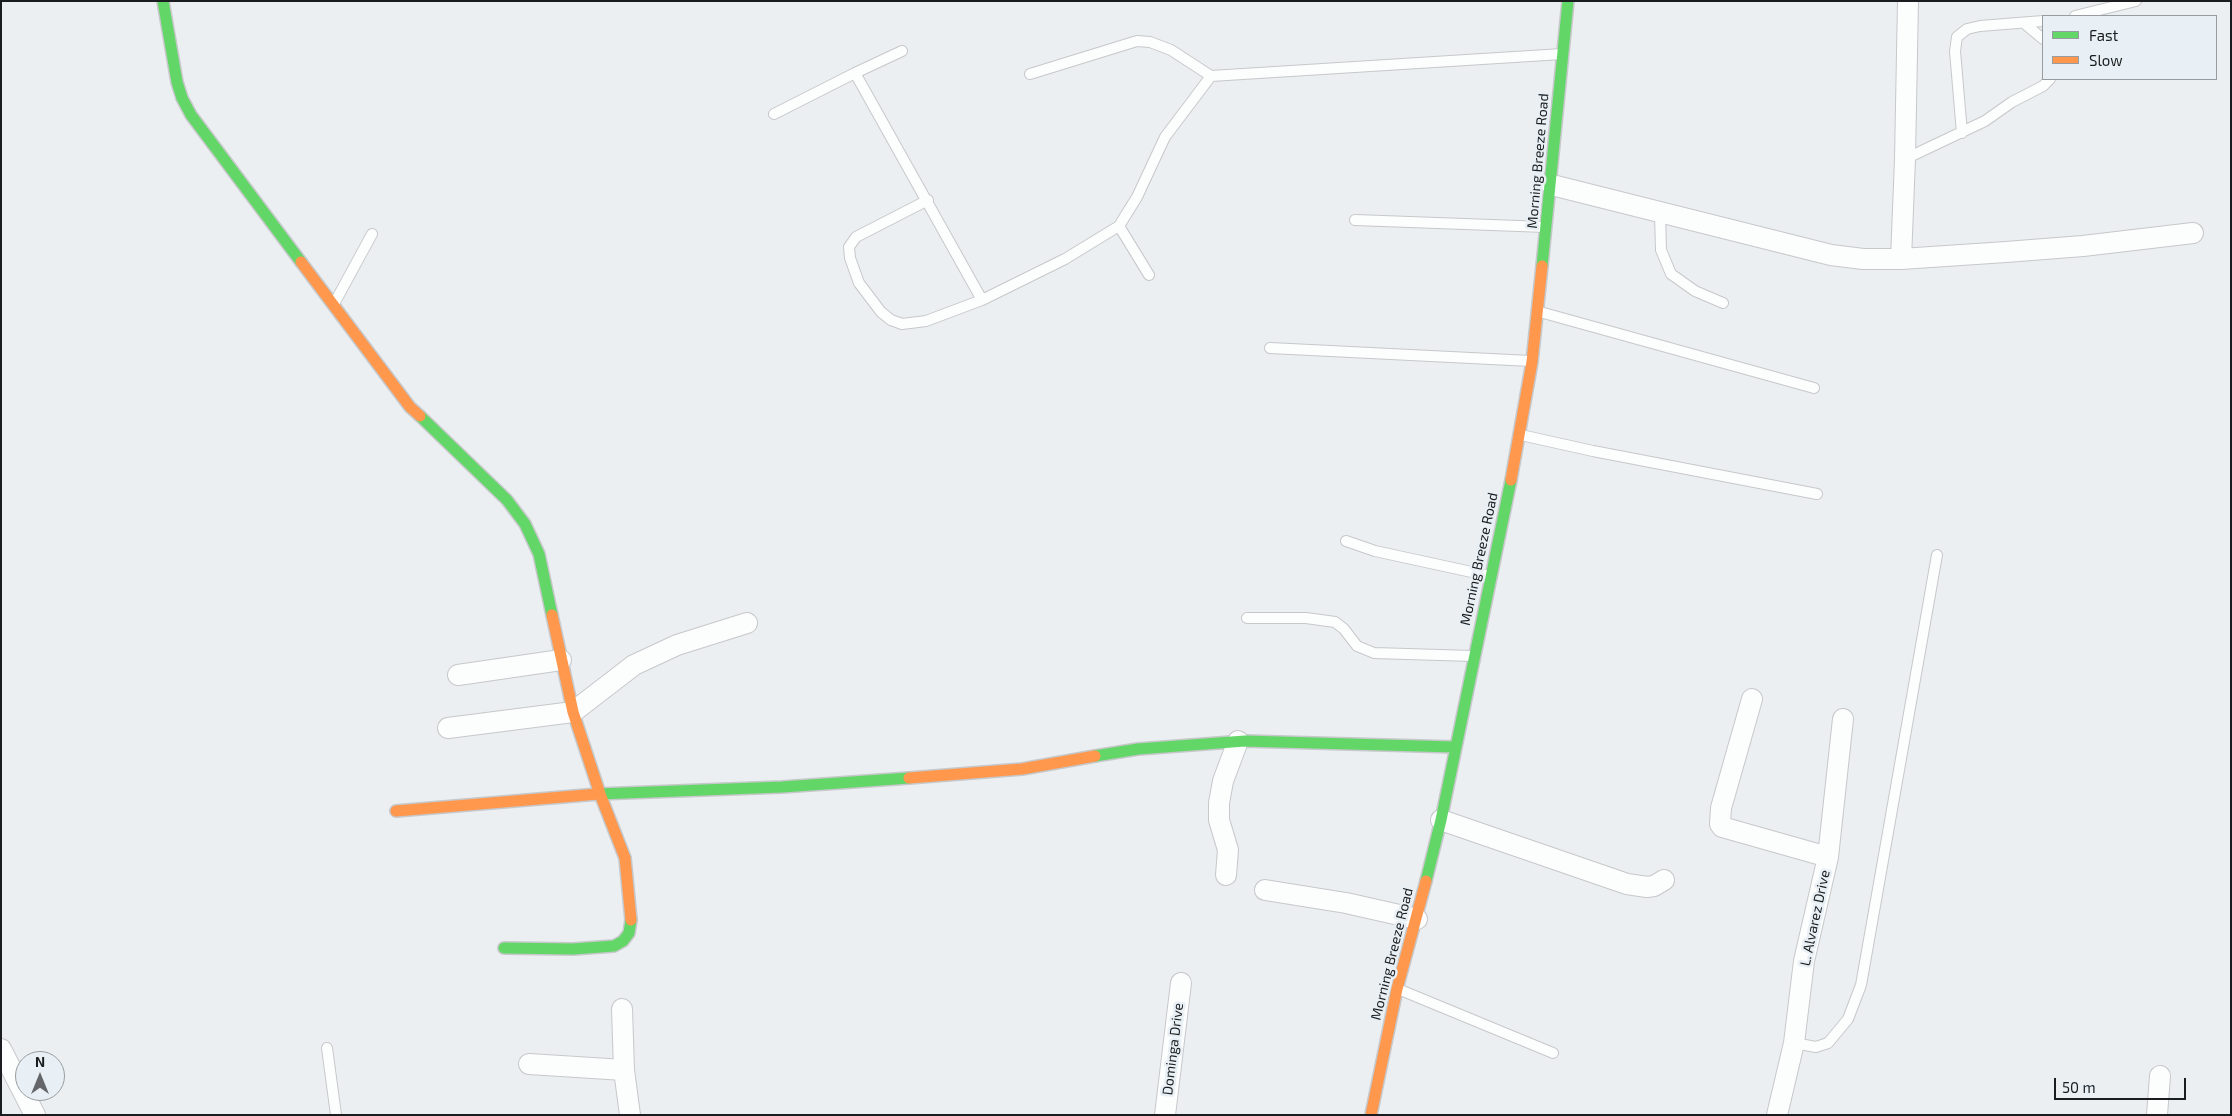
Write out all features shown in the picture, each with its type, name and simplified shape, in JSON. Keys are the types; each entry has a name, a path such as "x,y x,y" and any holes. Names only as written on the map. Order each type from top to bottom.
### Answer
{"street":[{"path":"163,1 177,82 182,98 191,115 410,407 507,500 525,524 539,554 573,712 600,794 625,858 630,899 629,933 623,941 602,948 504,948"},
{"name":"Morning Breeze Road","path":"1371,1115 1397,989 1417,919 1440,820 1520,435 1532,362 1552,185 1568,1"},
{"path":"1901,259 1906,159 1908,1"},
{"path":"1552,185 1831,255 1901,259 2083,246 2193,233"},
{"path":"448,728 573,712 634,665 677,645 748,623"},
{"path":"458,675 561,660"},
{"path":"1752,699 1720,808 1720,824 1722,827 1828,857"},
{"name":"L. Alvarez Drive","path":"1777,1115 1794,1043 1804,960 1828,857 1843,719"},
{"path":"1226,875 1228,850 1219,820 1219,803 1224,780 1238,741"},
{"path":"396,811 600,794 782,787 946,775 1022,768 1138,750 1238,741 1455,746"},
{"path":"1440,820 1627,884 1654,886 1664,880"},
{"path":"1265,890 1346,903 1417,919"},
{"name":"Dominga Drive","path":"1165,1115 1181,983"},
{"path":"622,1009 624,1070 630,1115"},
{"path":"1,1049 35,1115"},
{"path":"529,1064 624,1070"},
{"path":"2157,1115 2160,1076"}],"lane":[{"path":"2078,15 2136,1"},
{"path":"1962,133 1955,51 1957,37 1967,29 1980,26 2025,24 2042,21"},
{"path":"2025,24 2042,38"},
{"path":"1030,74 1138,41 1150,42 1170,50 1211,76 1563,54"},
{"path":"774,114 902,51"},
{"path":"855,74 928,200 982,300"},
{"path":"928,200 856,237 849,247 850,258 859,283 881,312 890,320 902,324 926,322 982,300 1065,259 1119,226 1137,197 1165,137 1211,76"},
{"path":"1906,159 1985,122 2012,102 2043,86 2049,80"},
{"path":"1660,213 1661,250 1671,274 1694,291 1723,303"},
{"path":"1354,220 1547,228"},
{"path":"1119,226 1149,275"},
{"path":"333,305 372,234"},
{"path":"1538,311 1814,388"},
{"path":"1270,348 1532,362"},
{"path":"1520,435 1817,494"},
{"path":"1346,541 1375,551 1492,576"},
{"path":"1794,1043 1816,1047 1828,1043 1848,1018 1861,986 1937,555"},
{"path":"1247,618 1306,618 1335,622 1344,629 1357,646 1374,653 1474,656"},
{"path":"1397,989 1553,1053"},
{"path":"327,1048 336,1115"}],"traffic: fast":[{"path":"163,1 177,82 182,98 191,115 301,262"},
{"path":"1542,266 1568,1"},
{"path":"420,416 507,500 525,524 539,554 552,615"},
{"path":"1426,881 1441,820 1511,480"},
{"path":"1095,756 1138,749 1245,741 1455,747"},
{"path":"598,794 782,787 909,778"},
{"path":"504,948 573,949 614,946 623,941 629,933 631,920"}],"traffic: slow":[{"path":"301,262 410,407 420,416"},
{"path":"1511,480 1532,362 1542,266"},
{"path":"552,615 573,712 600,794 625,858 631,920"},
{"path":"909,778 1022,769 1095,756"},
{"path":"396,811 598,794"},
{"path":"1371,1115 1397,989 1426,881"}]}
